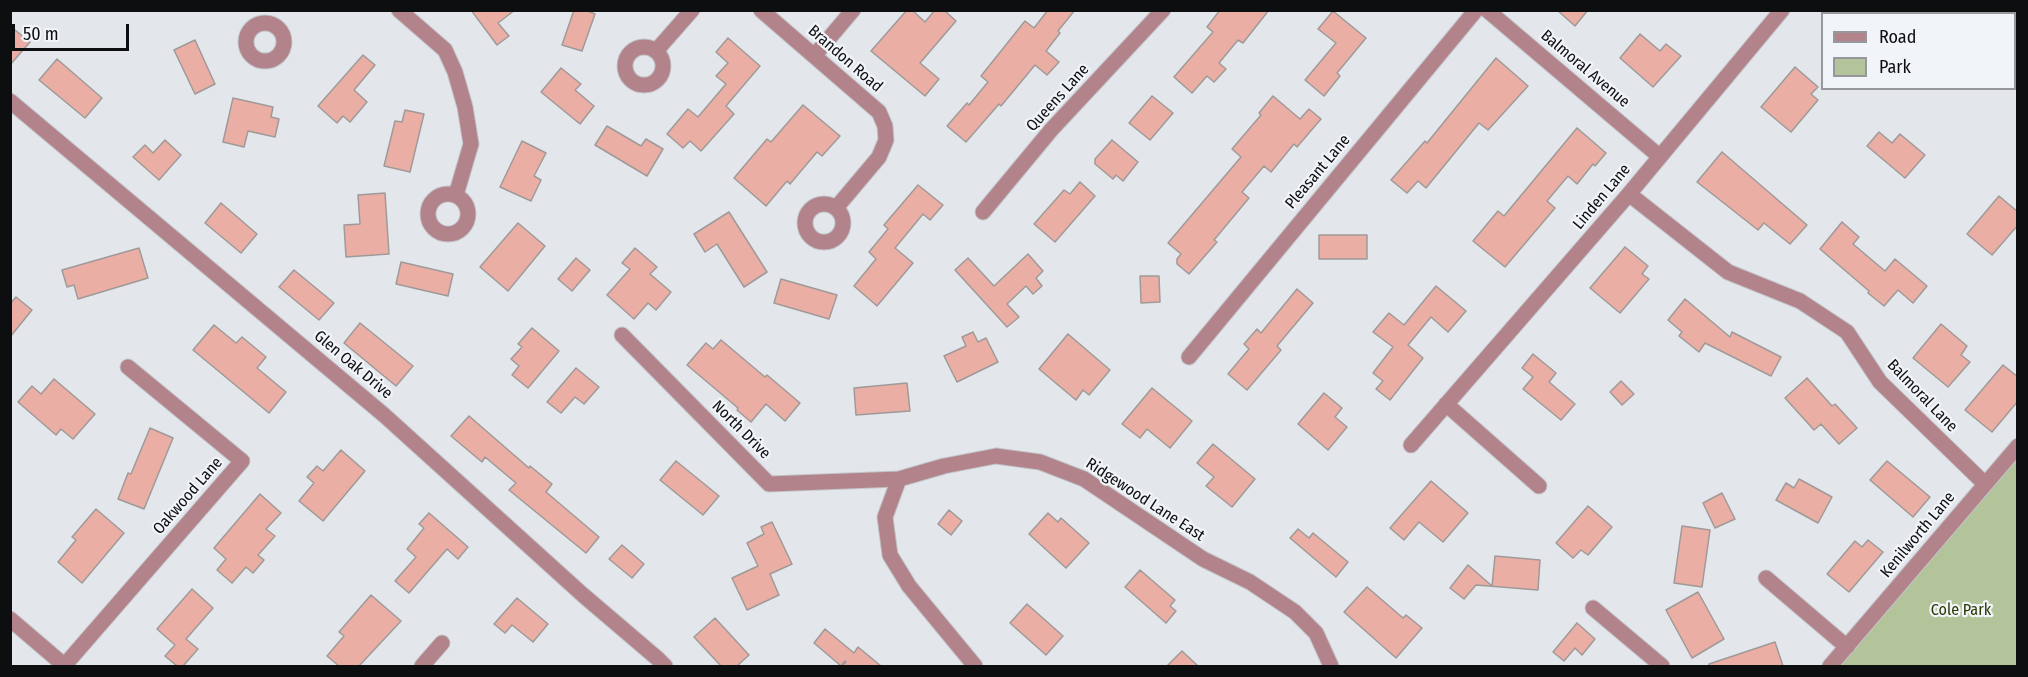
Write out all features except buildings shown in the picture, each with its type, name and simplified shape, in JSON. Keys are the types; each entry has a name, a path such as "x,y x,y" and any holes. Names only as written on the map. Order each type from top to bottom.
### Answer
{"street":[{"path":"261,24 272,10"},
{"path":"399,10 445,50 455,72 465,107 471,144 456,195"},
{"path":"656,51 692,10"},
{"name":"Brandon Road","path":"761,10 879,112 885,126 886,140 879,157 836,208"},
{"path":"814,56 853,10"},
{"name":"Queens Lane","path":"983,212 1051,130 1163,10"},
{"name":"Pleasant Lane","path":"1189,357 1476,10"},
{"name":"Balmoral Avenue","path":"1487,10 1659,156"},
{"name":"Linden Lane","path":"1411,445 1629,194 1782,10"},
{"name":"Glen Oak Drive","path":"10,101 384,415 665,666"},
{"name":"Balmoral Lane","path":"1629,194 1728,272 1800,301 1846,332 1880,382 1985,484"},
{"name":"North Drive","path":"622,335 769,484 899,479"},
{"name":"Oakwood Lane","path":"64,666 242,461 128,367"},
{"path":"1446,404 1539,486"},
{"name":"Kenilworth Lane","path":"1830,666 2018,446"},
{"name":"Ridgewood Lane East","path":"899,479 944,466 996,456 1040,462 1084,478 1203,559 1250,582 1295,612 1316,633 1331,666"},
{"path":"899,479 885,516 890,555 909,586 975,666"},
{"path":"1766,579 1847,647"},
{"path":"1593,608 1662,666"},
{"path":"10,619 64,666"},
{"path":"422,666 442,643"}],"green space":[{"name":"Cole Park","path":"2017,459 2017,666 1839,666"}]}
